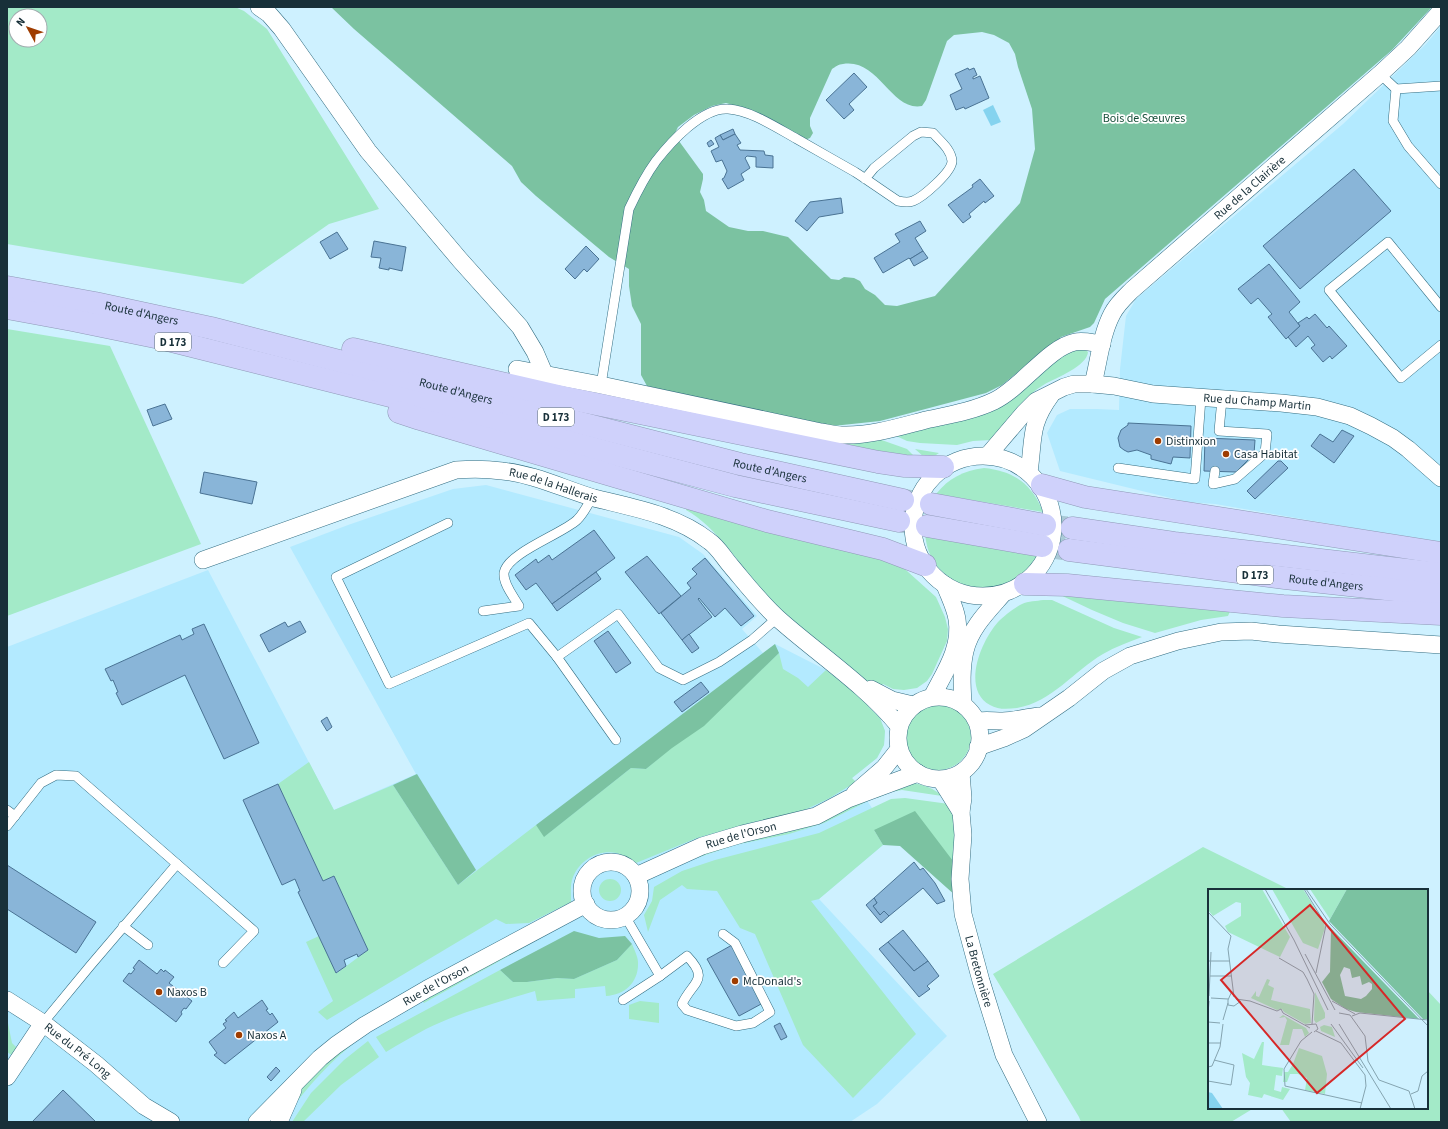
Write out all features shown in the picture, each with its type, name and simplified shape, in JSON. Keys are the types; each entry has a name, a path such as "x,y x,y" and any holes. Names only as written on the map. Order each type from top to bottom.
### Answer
{"highway":[{"name":"Route d'Angers","path":"7,287 211,328 740,464 903,500"},
{"name":"Route d'Angers","path":"7,308 160,338 478,418 735,486 899,521"},
{"path":"211,328 237,324 562,397 878,462 905,466 943,468"},
{"path":"336,383 365,400 420,419 767,522 883,549 925,565"},
{"path":"1036,479 1085,497 1441,553"},
{"path":"930,504 1045,525"},
{"path":"927,526 1042,546"},
{"name":"Route d'Angers","path":"1072,528 1174,543 1441,574"},
{"name":"Route d'Angers","path":"1069,550 1285,578 1441,595"},
{"path":"1025,584 1067,586 1283,606 1441,614"}],"street":[{"path":"260,7 269,14 282,29 368,151 460,260 520,327 535,352 544,373"},
{"name":"Rue de la Clairière","path":"1093,384 1102,344 1112,313 1120,302 1380,74 1408,48 1441,11"},
{"path":"517,369 544,373 841,435 884,430 951,415 983,406 1011,391 1064,346 1073,342 1083,341 1102,344"},
{"name":"Rue du Champ Martin","path":"989,454 1036,401 1064,387 1074,384 1093,384 1114,386 1153,394 1317,407 1350,416 1393,438 1441,478"},
{"path":"1036,479 1032,436 1034,426 1042,408 1054,392"},
{"path":"989,454 1008,459 1020,465 1036,479 1049,501 1053,520 1053,538 1048,555 1040,569 1025,584 1002,595 986,597 972,595 945,584 935,576 925,565 917,549 913,535 913,519 916,504 922,492 934,476 943,468 972,455 989,454"},
{"name":"Rue de la Hallerais","path":"203,560 456,470 481,469 503,471 534,478 592,497 662,516 689,527 711,542 777,618 813,649 853,680 899,726"},
{"path":"932,697 950,663 957,644 959,633 955,610 945,584"},
{"path":"963,704 962,675 965,651 977,625 1002,595"},
{"path":"978,747 1024,729 1103,671 1130,656 1178,641 1221,632 1251,631 1286,635 1441,645"},
{"name":"Rue de la Hallerais","path":"853,680 888,698 913,705"},
{"path":"932,697 944,698 963,704 978,722 980,738 978,752 970,765 961,773 941,780 932,779 918,773 909,766 903,758 896,738 899,726 904,716 913,705 919,701 932,697"},
{"path":"978,722 986,720 1020,720 1045,715"},
{"name":"Rue de l'Orson","path":"848,799 884,768 899,750"},
{"name":"Rue de l'Orson","path":"636,876 702,846 742,834 816,816 848,799 918,773"},
{"name":"La Bretonnière","path":"961,773 963,798 961,812 963,835 960,879 963,914 1004,1056 1038,1122"},
{"name":"La Bretonnière","path":"941,780 961,812"},
{"path":"612,862 619,863 632,871 636,876 639,884 639,899 631,912 625,916 618,919 603,919 590,910 586,904 582,890 584,883 591,870 597,866 612,862"},
{"name":"Rue de l'Orson","path":"257,1122 297,1081 336,1045 366,1025 428,989 586,904"},
{"name":"Rue du Pré Long","path":"7,1000 43,1023 96,1064 144,1106 171,1122"},
{"path":"7,1077 43,1023"},
{"name":"Rue de l'Orson","path":"279,1122 297,1081"},
{"name":"Rue du Pré Long","path":"144,1106 156,1122"}],"lane":[{"path":"1380,74 1396,90 1440,87"},
{"path":"1396,90 1393,121 1408,146 1441,184"},
{"path":"601,385 629,209 638,189 656,161 683,132 698,120 714,111 727,109 742,112 771,124 865,179 898,201 906,203 912,202 923,195 947,172 952,164 949,150 933,132 921,132 913,136 874,168 865,179"},
{"path":"1441,305 1388,242 1329,290 1401,378 1441,345"},
{"path":"1118,468 1196,479 1201,398"},
{"path":"1215,471 1213,484 1235,479 1265,453 1267,434 1218,435 1222,399"},
{"path":"483,611 519,606 505,581 504,573 508,564 519,555 576,521 585,512 592,497"},
{"path":"448,523 336,577 389,684 529,622 557,657 616,740"},
{"path":"557,657 618,614 659,668 683,680 719,662 752,640 777,618"},
{"path":"7,826 42,783 56,775 76,776 254,931 223,963"},
{"path":"7,810 15,816"},
{"path":"43,1023 176,864"},
{"path":"625,916 660,976"},
{"path":"123,926 148,945"},
{"path":"623,1000 687,956 697,966 699,977 698,981 686,996 682,1004 687,1010 736,1026 753,1023 770,1012 735,943 723,934"}],"shaded area":[{"path":"1441,26 1441,543 1215,504 1187,502 1060,471 1047,433 1057,415 1070,409 1119,410 1120,369 1126,316 1136,299 1343,124 1426,44"},
{"path":"993,105 1001,122 991,126 983,110"},
{"path":"486,485 679,537 703,554 757,616 742,629 763,653 775,644 826,670 869,703 868,706 880,718 885,731 884,745 877,758 852,778 872,808 874,813 866,819 883,845 819,899 947,1036 877,1104 850,1122 7,1122 7,647 208,570 334,810 416,774 290,547 348,525 453,489"}],"green space":[{"path":"7,7 235,7 244,11 267,29 379,209 329,224 243,284 7,244"},
{"name":"Bois de Sœuvres","path":"331,7 1432,7 1392,50 1105,299 1094,323 1090,327 1061,337 1002,385 986,393 880,421 833,426 647,386 641,375 641,324 632,306 629,286 629,269 609,257 536,196 521,182 512,166 354,29","holes":["982,32 994,35 1009,43 1015,54 1032,109 1035,149 1020,203 935,296 897,306 885,305 875,295 865,289 860,281 854,278 844,277 839,280 831,279 788,237 763,231 748,231 729,227 706,211 704,200 700,192 703,174 676,137 675,133 678,127 694,115 712,106 726,103 743,108 805,140 810,138 813,133 810,126 810,118 832,69 840,64 855,64 866,69 876,76 902,101 911,106 922,106 926,100 947,41 954,35"]},
{"path":"7,329 110,346 201,544 7,616"},
{"path":"1069,350 1086,350 1088,352 1086,357 1077,367 1045,384 1030,395 991,440 973,441 957,445 920,443 907,441 892,434 942,424"},
{"path":"876,438 907,449 916,458 852,449 842,442"},
{"path":"915,449 939,453 924,457"},
{"path":"984,468 1004,472 1021,481 1039,502 1043,512 936,494 941,488 957,476 969,471"},
{"path":"686,506 896,561 936,597 945,617 948,629 947,641 932,674 927,681 917,688 904,690 893,689 883,684 879,689 872,685 788,617 756,583 718,536 697,517 686,510"},
{"path":"925,534 1039,554 1029,569 1013,582 1001,587 988,589 976,588 963,585 951,579 941,571 930,554"},
{"path":"1054,592 1231,609 1228,616 1201,620 1155,633 1123,623"},
{"path":"1052,600 1114,628 1142,637 1103,654 1052,693 1030,705 1003,709 993,707 981,698 977,688 975,677 980,652 998,622 1012,610 1024,603"},
{"path":"775,644 779,653 704,726 672,748 646,769 631,768 544,837 536,825"},
{"path":"779,653 783,669 798,678 808,687 826,670 869,703 868,706 880,718 885,731 884,745 877,758 852,778 856,782 828,799 796,814 750,823 697,838 636,863 617,853 610,852 597,854 585,861 576,871 571,883 571,902 529,923 506,924 496,919 327,1020 318,1012 333,1001 306,942 319,936 337,973 368,950 334,876 323,881 278,784 309,762 334,810 393,785 458,885 536,825 545,836 631,768 646,769 742,688"},
{"path":"938,704 951,707 961,714 968,724 971,737 968,750 961,760 951,767 938,770 925,767 915,760 908,750 905,737 908,724 915,714 925,707"},
{"path":"417,774 476,870 458,885 393,785"},
{"path":"913,783 929,787 942,796 902,790 891,792 877,798 875,795"},
{"path":"868,797 870,800 824,823 789,834 735,845 685,862 672,864"},
{"path":"905,798 949,804 956,819 953,861 874,830 883,845 819,899 811,901 916,1034 853,1098 803,1045 755,934 740,928 717,891 687,889 682,885 660,900 648,932 644,915 652,901 654,887 682,871 715,860 819,833 891,799"},
{"path":"915,811 953,861 956,896 900,846 883,845 874,830"},
{"path":"1203,847 1288,889 1208,889 1208,1109 1252,1109 1231,1122 1081,1122 993,974"},
{"path":"606,879 614,879 621,886 621,894 614,901 606,901 599,894 599,886"},
{"path":"575,919 424,1003 422,1000"},
{"path":"574,931 599,938 625,936 632,944 617,960 574,979 557,978 527,982 513,982 500,970"},
{"path":"632,944 638,960 638,969 630,986 619,993 606,996 605,986 575,989 575,998 537,1001 535,991 452,1017 426,1029 386,1052 376,1037 500,970 513,982 527,982 557,978 574,979 617,960"},
{"path":"1428,991 1441,1005 1441,1122 1291,1122 1282,1109 1428,1109"},
{"path":"640,1001 659,1003 659,1023 629,1019 629,1005"},
{"path":"7,1018 12,1043 17,1048 13,1056 7,1052"},
{"path":"360,1038 321,1073 288,1114 299,1091 321,1067 338,1052"},
{"path":"368,1041 379,1057 341,1085 303,1122 292,1122 311,1093 344,1060"}],"building":[{"path":"968,68 969,70 974,68 977,75 973,77 973,79 980,76 989,98 965,109 964,107 956,110 950,95 962,89 955,74"},
{"path":"854,73 867,87 849,104 854,110 844,119 826,100"},
{"path":"733,129 735,134 723,140 720,135"},
{"path":"735,134 741,143 737,145 740,150 764,151 765,155 773,156 773,168 756,167 756,157 747,156 745,158 750,168 741,174 744,180 728,189 722,179 727,171 722,160 716,162 711,151 719,147 715,138 720,135 723,140"},
{"path":"711,140 714,144 709,147 707,143"},
{"path":"1354,169 1391,211 1300,289 1263,246"},
{"path":"980,179 994,196 985,203 984,201 969,214 971,217 963,223 948,205 973,187 972,185"},
{"path":"841,198 843,213 819,217 807,231 795,221 810,202"},
{"path":"920,221 926,231 915,238 923,251 883,273 874,258 900,242 895,234"},
{"path":"337,232 348,249 330,259 320,242"},
{"path":"374,241 406,247 402,271 389,268 389,270 379,268 381,258 371,257"},
{"path":"586,246 599,259 587,272 584,269 575,279 565,269"},
{"path":"923,251 928,258 914,266 910,259"},
{"path":"1269,264 1300,302 1289,312 1300,326 1286,339 1268,317 1272,314 1258,298 1251,304 1238,289"},
{"path":"1315,314 1327,328 1329,326 1347,346 1332,359 1330,356 1323,362 1311,348 1315,345 1308,336 1296,347 1288,337 1300,326 1298,323 1307,317 1309,319"},
{"path":"165,404 172,419 153,426 147,410"},
{"path":"1128,423 1191,426 1190,458 1173,457 1171,464 1151,459 1151,455 1137,450 1128,452 1124,450 1120,447 1118,438 1121,430 1128,425"},
{"path":"1342,430 1354,436 1334,463 1311,446 1320,434 1333,442"},
{"path":"1205,438 1255,440 1254,454 1236,472 1204,471"},
{"path":"1278,461 1281,461 1288,468 1255,499 1247,491"},
{"path":"204,472 257,482 252,504 200,493"},
{"path":"594,530 615,558 552,604 536,583 526,590 515,575 536,559 538,563 549,555 552,560"},
{"path":"647,556 681,596 659,614 625,572"},
{"path":"705,558 754,616 741,626 725,608 715,617 699,598 698,599 712,617 682,640 661,613 691,588 687,583 697,574 692,569"},
{"path":"596,572 601,579 557,611 552,604"},
{"path":"300,621 306,632 269,652 260,635 285,622 288,627"},
{"path":"204,624 259,743 224,759 185,675 122,705 116,693 118,692 113,680 111,681 105,669 180,635 182,640 194,634 192,629"},
{"path":"608,631 631,663 616,673 594,641"},
{"path":"689,634 699,648 692,653 682,640"},
{"path":"701,682 709,692 682,712 674,702"},
{"path":"327,717 332,727 327,731 321,721"},
{"path":"278,784 323,881 334,876 368,950 358,957 357,954 344,960 346,966 336,973 298,892 300,891 295,879 282,885 243,800"},
{"path":"914,862 920,870 923,868 935,883 945,901 937,904 923,888 889,916 884,911 880,915 873,906 877,903 874,898"},
{"path":"7,865 96,922 76,953 7,909"},
{"path":"874,898 877,903 873,906 880,915 884,911 889,916 881,923 866,905"},
{"path":"903,930 928,961 914,971 888,942"},
{"path":"888,942 914,971 928,961 939,976 927,986 930,989 919,997 879,949"},
{"name":"McDonald's","path":"732,945 763,1003 739,1016 707,959"},
{"name":"Naxos B","path":"139,960 157,974 161,969 164,972 165,970 174,977 169,983 192,1001 186,1009 184,1008 181,1012 182,1014 176,1022 123,981 129,973 131,974 135,969 133,968"},
{"name":"Naxos A","path":"262,1000 268,1009 266,1010 270,1015 272,1013 278,1022 225,1064 214,1055 217,1053 209,1042 226,1028 223,1024 227,1021 225,1020 234,1012 238,1018"},
{"path":"780,1023 787,1037 781,1040 774,1026"},
{"path":"276,1067 280,1071 271,1081 267,1077"},
{"path":"63,1090 96,1122 32,1122"}],"tunnel":[{"path":"903,500 931,504"},
{"path":"899,521 927,526"},
{"path":"1045,525 1072,528"},
{"path":"1042,546 1069,550"}],"place":[{"name":"Distinxion","path":"1158,441"},
{"name":"Casa Habitat","path":"1226,454"},
{"name":"McDonald's","path":"735,981"},
{"name":"Naxos B","path":"159,992"},
{"name":"Naxos A","path":"239,1035"}]}
